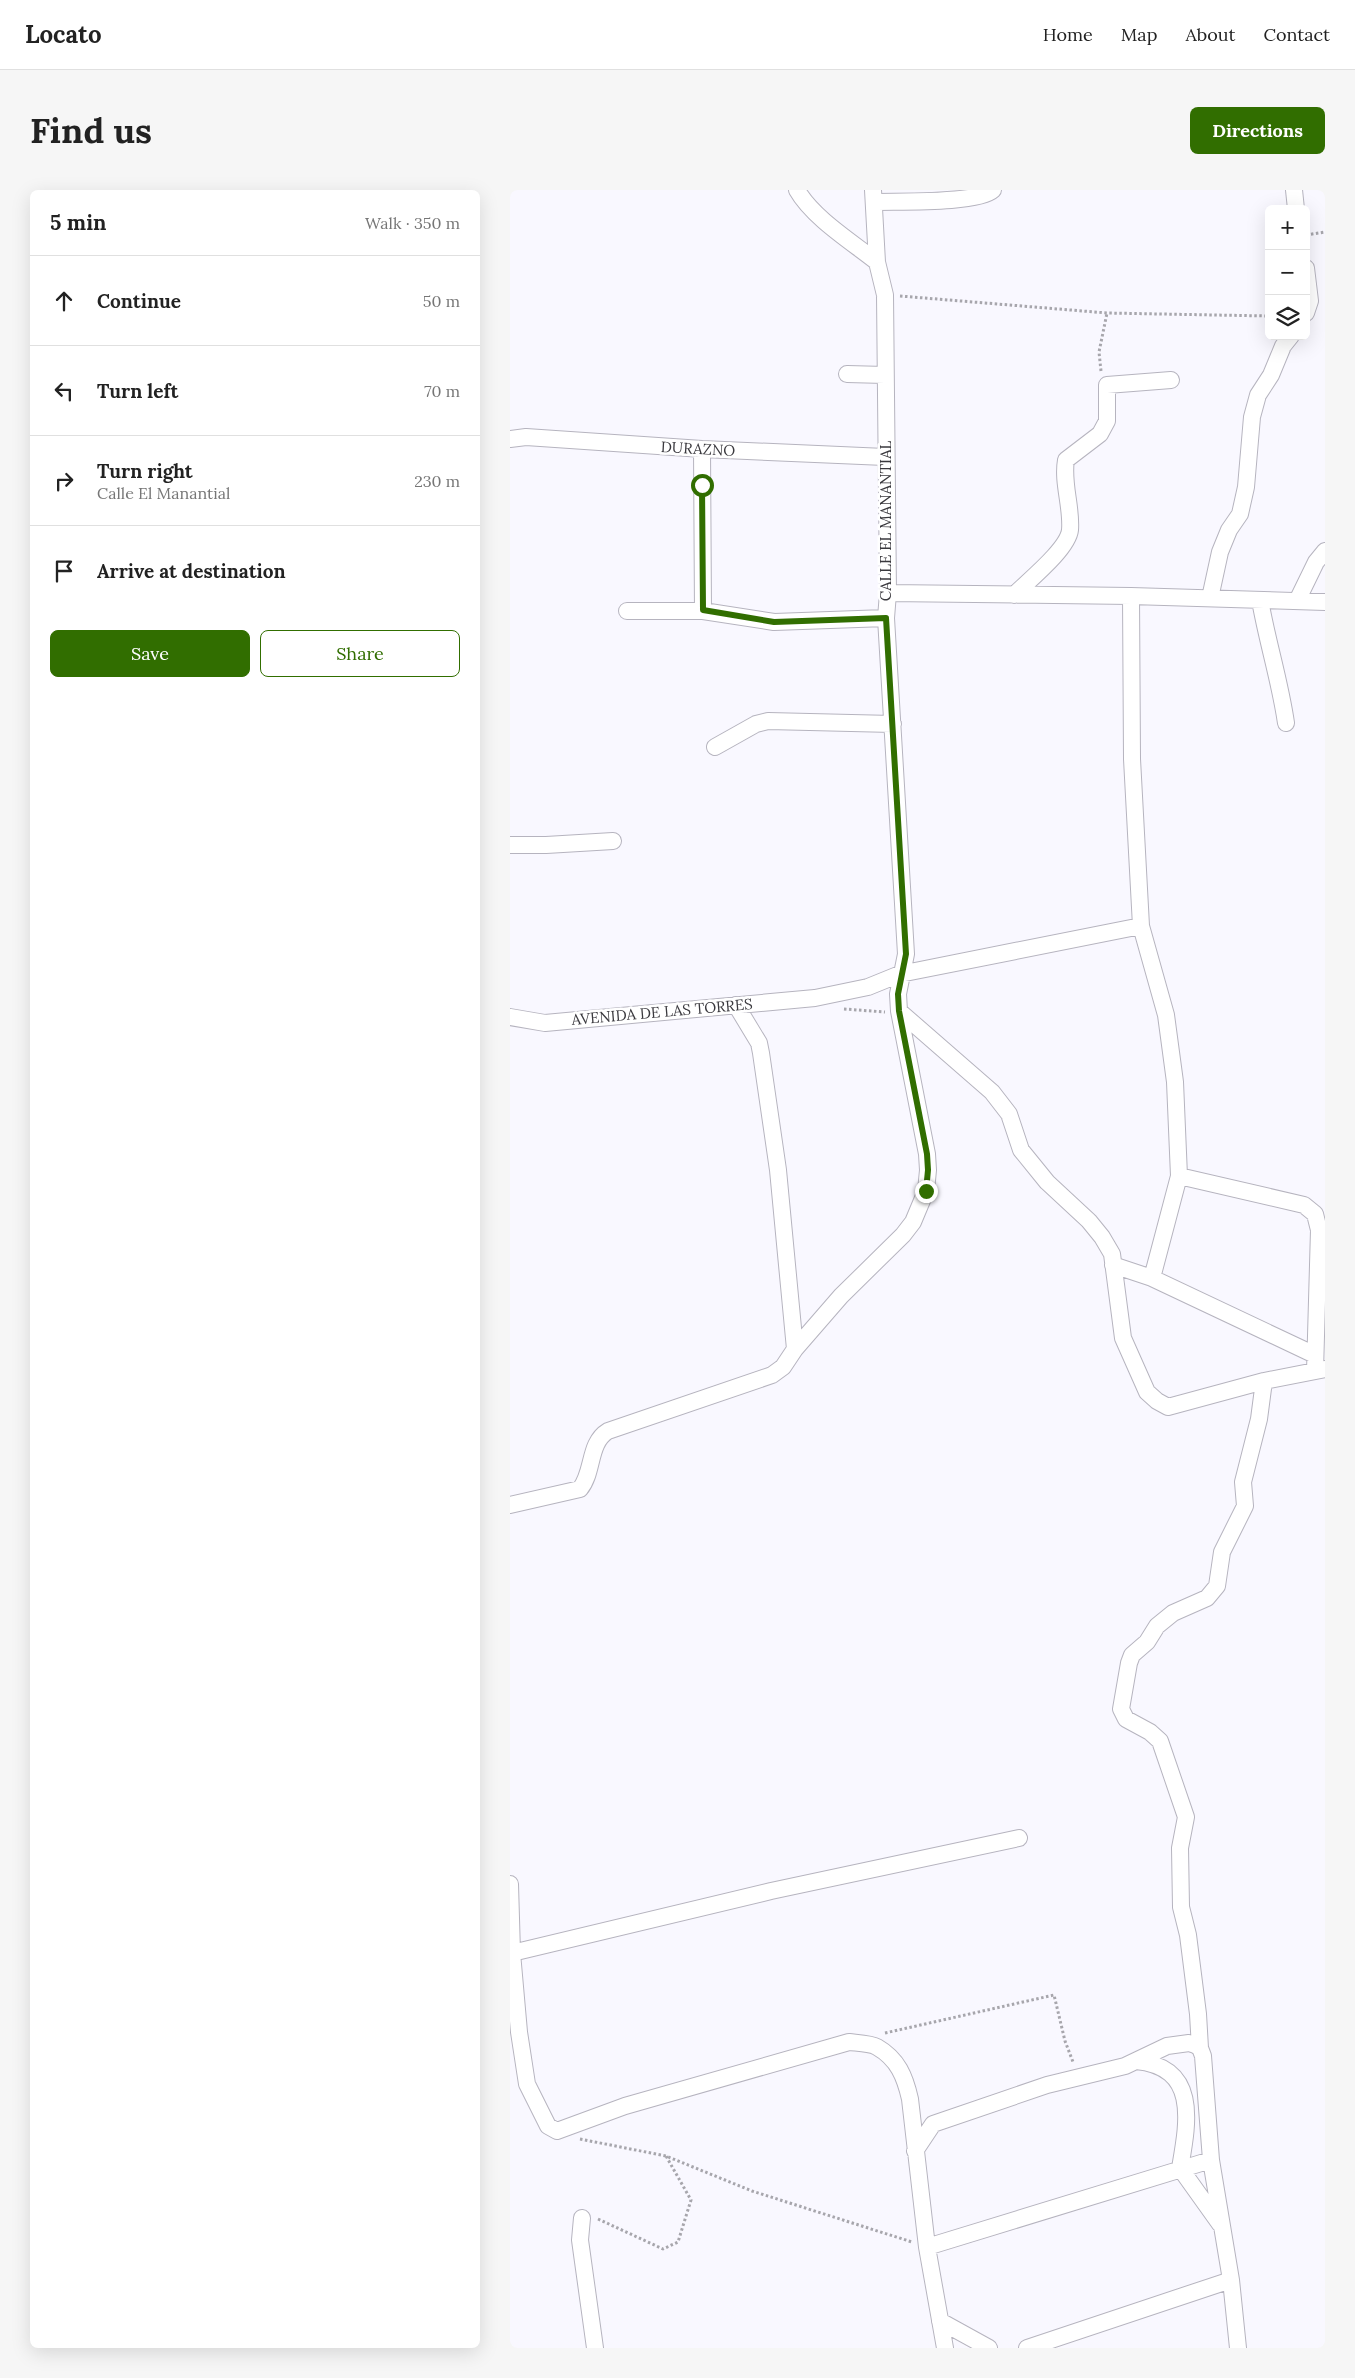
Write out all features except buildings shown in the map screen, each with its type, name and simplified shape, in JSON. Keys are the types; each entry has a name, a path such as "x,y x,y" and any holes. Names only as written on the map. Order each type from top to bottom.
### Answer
{"street":[{"path":"797,190 805,201 825,220 877,262"},
{"path":"874,196 953,199 982,196 993,190"},
{"path":"1294,190 1296,205"},
{"name":"CALLE EL MANANTIAL","path":"510,1505 580,1489 584,1484 596,1445 603,1434 614,1428 772,1375 784,1367 795,1349 841,1296 903,1235 920,1208 928,1181 927,1154 899,1011 900,974 906,954 886,618 888,593 885,457 885,295 877,262 874,196"},
{"path":"1210,598 1220,552 1229,530 1240,514 1246,487 1252,417 1258,395 1271,376 1287,340"},
{"path":"847,374 886,375"},
{"path":"1014,595 1064,545 1070,531 1064,472 1066,460 1100,434 1107,421 1107,385 1171,380"},
{"name":"DURAZNO","path":"510,439 526,438 702,449 885,457"},
{"path":"702,449 703,610"},
{"path":"1297,601 1316,562 1325,552"},
{"path":"888,593 1131,596 1325,602"},
{"path":"1131,596 1132,759 1141,926 1166,1015 1175,1082 1179,1176 1152,1278"},
{"path":"1260,600 1266,634 1281,686 1286,722"},
{"path":"627,611 703,610 774,622 886,618"},
{"path":"715,747 756,724 768,722 893,724"},
{"path":"510,845 613,841"},
{"name":"AVENIDA DE LAS TORRES","path":"510,1017 545,1023 815,998 868,987 900,974 1141,926"},
{"path":"736,1005 759,1043 761,1053 778,1170 795,1349"},
{"path":"899,1011 992,1092 1009,1114 1022,1150 1047,1182 1098,1232 1112,1254 1123,1338 1147,1392 1157,1401 1168,1406 1318,1365"},
{"path":"1179,1176 1304,1205 1315,1214 1319,1230 1318,1365"},
{"path":"1113,1265 1152,1278 1318,1365"},
{"path":"1238,2348 1231,2280 1211,2160 1203,2056 1200,2048 1194,1979 1188,1935 1181,1907 1180,1848 1186,1816 1160,1741 1150,1732 1126,1719 1122,1708 1132,1655 1147,1642 1157,1626 1173,1613 1207,1598 1217,1586 1222,1552 1245,1506 1243,1482 1259,1420 1264,1381"},
{"path":"512,1953 771,1891 1019,1838"},
{"path":"510,1884 514,2031 527,2084 548,2126 557,2131 625,2106 849,2042 876,2046 899,2066 906,2080 910,2099 927,2247 944,2348"},
{"path":"915,2151 933,2124 1047,2085 1136,2061 1167,2046 1189,2043 1200,2048"},
{"path":"1136,2061 1151,2062 1168,2070 1172,2073 1181,2090 1186,2107 1186,2134 1180,2168 1223,2228"},
{"path":"910,2099 933,2124"},
{"path":"927,2247 1211,2160"},
{"path":"582,2218 580,2240 595,2348"},
{"path":"1027,2348 1231,2280"},
{"path":"940,2321 989,2348"}],"path":[{"path":"1310,234 1325,232"},
{"path":"885,295 1107,313 1265,316"},
{"path":"1107,313 1099,352 1100,368 1107,385"},
{"path":"815,998 847,1010 899,1011"},
{"path":"877,2035 1054,1995 1065,2040 1079,2077"},
{"path":"557,2131 585,2142 666,2156 752,2191 927,2247"},
{"path":"582,2218 596,2218 627,2234 663,2249 678,2242 691,2200 666,2156"}],"route":[{"path":"702,485 703,610 774,622 886,618 906,954 900,974 899,1011 927,1154 928,1181 926,1191"}]}
